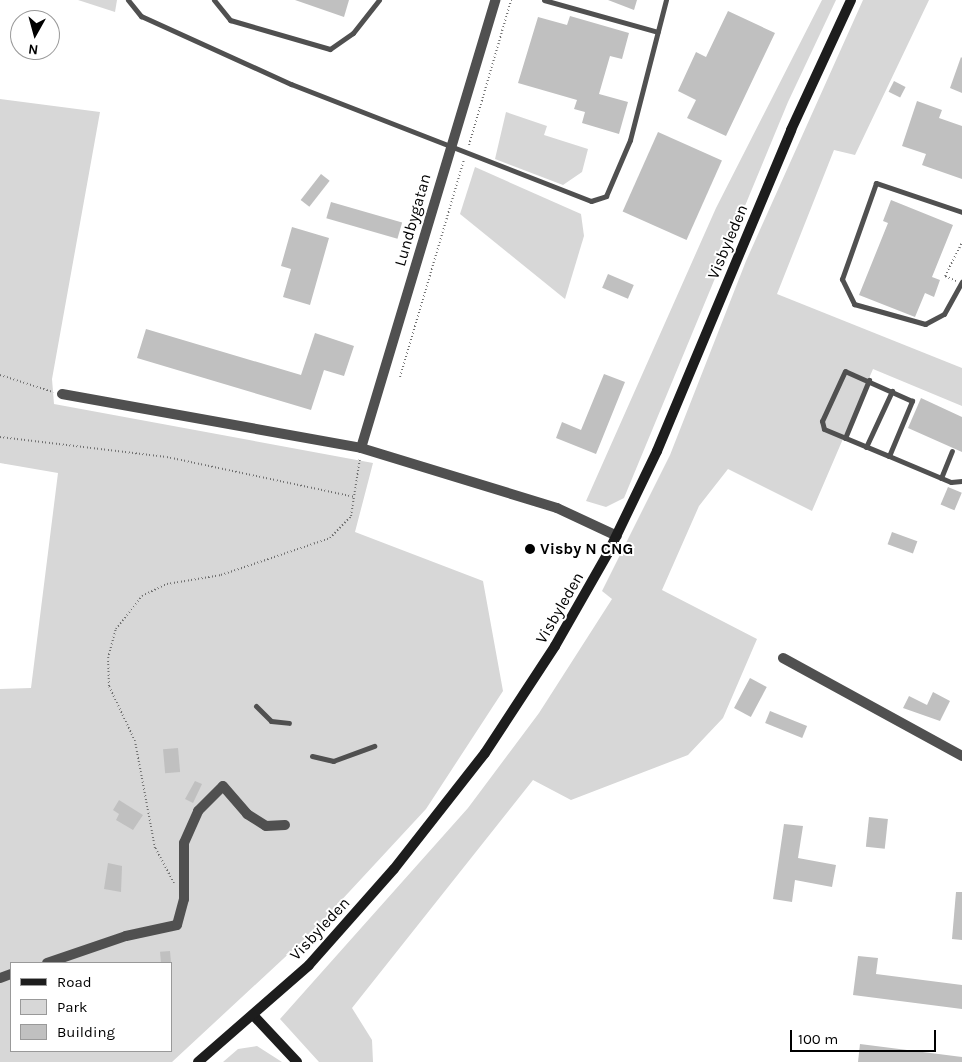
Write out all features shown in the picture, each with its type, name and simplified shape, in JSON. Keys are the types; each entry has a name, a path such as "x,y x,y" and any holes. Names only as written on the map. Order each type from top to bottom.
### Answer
{"main road":[{"name":"Visbyleden","path":"198,1062 254,1016 354,916 453,797 533,682 617,536 851,0"},
{"path":"254,1016 297,1062"}],"street":[{"name":"Lundbygatan","path":"361,448 495,0"},
{"path":"62,394 361,448 557,508 617,536"},
{"path":"784,658 962,756"},
{"path":"50,962 126,936 177,925 184,899 184,844 208,797 223,786 247,814 266,826 285,825"}],"lane":[{"path":"128,0 150,20 451,147 591,202 606,196 630,140 666,0"},
{"path":"214,0 230,20 330,49 354,33 379,0"},
{"path":"544,0 658,32"},
{"path":"961,282 944,314 925,324 854,304 842,279 876,183 962,212"},
{"path":"889,456 913,404 892,390 845,371 822,421 824,429 941,478 962,481"},
{"path":"845,438 869,380"},
{"path":"866,447 892,390"},
{"path":"941,478 952,451"},
{"path":"256,706 271,721 289,723"},
{"path":"312,756 333,762 374,746"}],"path":[{"path":"400,377 511,0"},
{"path":"961,282 945,276 962,242"},
{"path":"0,375 62,394"},
{"path":"0,437 167,457 355,496"},
{"path":"184,899 158,857 135,741 109,686 108,658 116,628 142,596 167,584 221,575 330,538 351,516 361,448"}],"green space":[{"path":"78,0 117,0 115,12"},
{"path":"822,0 836,0 788,102 624,498 606,507 586,501 716,208"},
{"path":"863,0 929,0 855,155 834,150 777,294 962,368 962,406 873,369 812,511 728,469 699,506 662,590 757,639 723,718 688,755 571,800 533,780 352,1008 372,1040 373,1062 319,1062 280,1019 468,808 539,713 612,599 602,591 670,455 746,261"},
{"path":"0,99 100,112 52,379 54,404 373,463 355,532 483,581 503,691 426,809 311,933 172,1062 0,1062 0,689 31,688 58,473 0,463"},
{"path":"506,112 547,126 544,135 588,149 582,172 563,185 495,159"},
{"path":"475,167 581,214 584,236 565,299 460,214"},
{"path":"257,1046 282,1062 223,1062 238,1049"}],"building":[{"path":"295,0 349,0 344,17"},
{"path":"608,0 637,0 634,10"},
{"path":"728,11 775,33 726,136 687,118 696,100 678,91 696,52 706,57"},
{"path":"570,16 629,33 622,59 610,56 599,94 628,102 619,134 582,123 585,112 574,109 577,100 518,83 538,17 567,25"},
{"path":"962,58 962,93 950,88"},
{"path":"894,81 906,87 900,98 889,92"},
{"path":"917,101 942,110 939,118 962,126 962,179 922,165 926,154 902,146"},
{"path":"658,132 722,160 687,240 623,211"},
{"path":"321,174 330,181 309,207 301,200"},
{"path":"891,200 953,225 932,277 940,280 934,297 925,293 915,317 859,295 888,223 883,221"},
{"path":"331,202 402,222 397,239 326,218"},
{"path":"292,227 329,238 310,305 283,297 291,269 281,266"},
{"path":"608,274 634,285 628,299 602,288"},
{"path":"146,329 301,375 315,333 354,346 344,376 324,370 311,410 137,358"},
{"path":"604,374 625,382 596,454 556,438 562,422 581,430"},
{"path":"921,398 962,417 962,452 908,428"},
{"path":"948,487 962,493 954,510 941,504"},
{"path":"892,532 917,541 913,553 888,544"},
{"path":"750,678 767,687 751,717 734,708"},
{"path":"933,692 950,701 940,721 903,708 909,696 927,705"},
{"path":"770,711 807,726 802,738 765,723"},
{"path":"178,748 180,772 165,773 163,749"},
{"path":"195,781 202,784 193,803 185,799"},
{"path":"119,800 143,815 133,830 116,820 119,814 113,810"},
{"path":"869,817 888,819 885,849 866,847"},
{"path":"784,824 803,826 798,858 836,865 832,887 795,880 792,902 773,899"},
{"path":"108,863 122,866 121,892 104,889"},
{"path":"956,892 962,892 962,940 952,939"},
{"path":"170,951 171,962 161,962 160,952"},
{"path":"858,956 878,958 876,974 962,985 962,1009 853,995"},
{"path":"860,1044 962,1057 962,1062 858,1062"}],"place":[{"name":"Visby N CNG","path":"530,549"}]}
